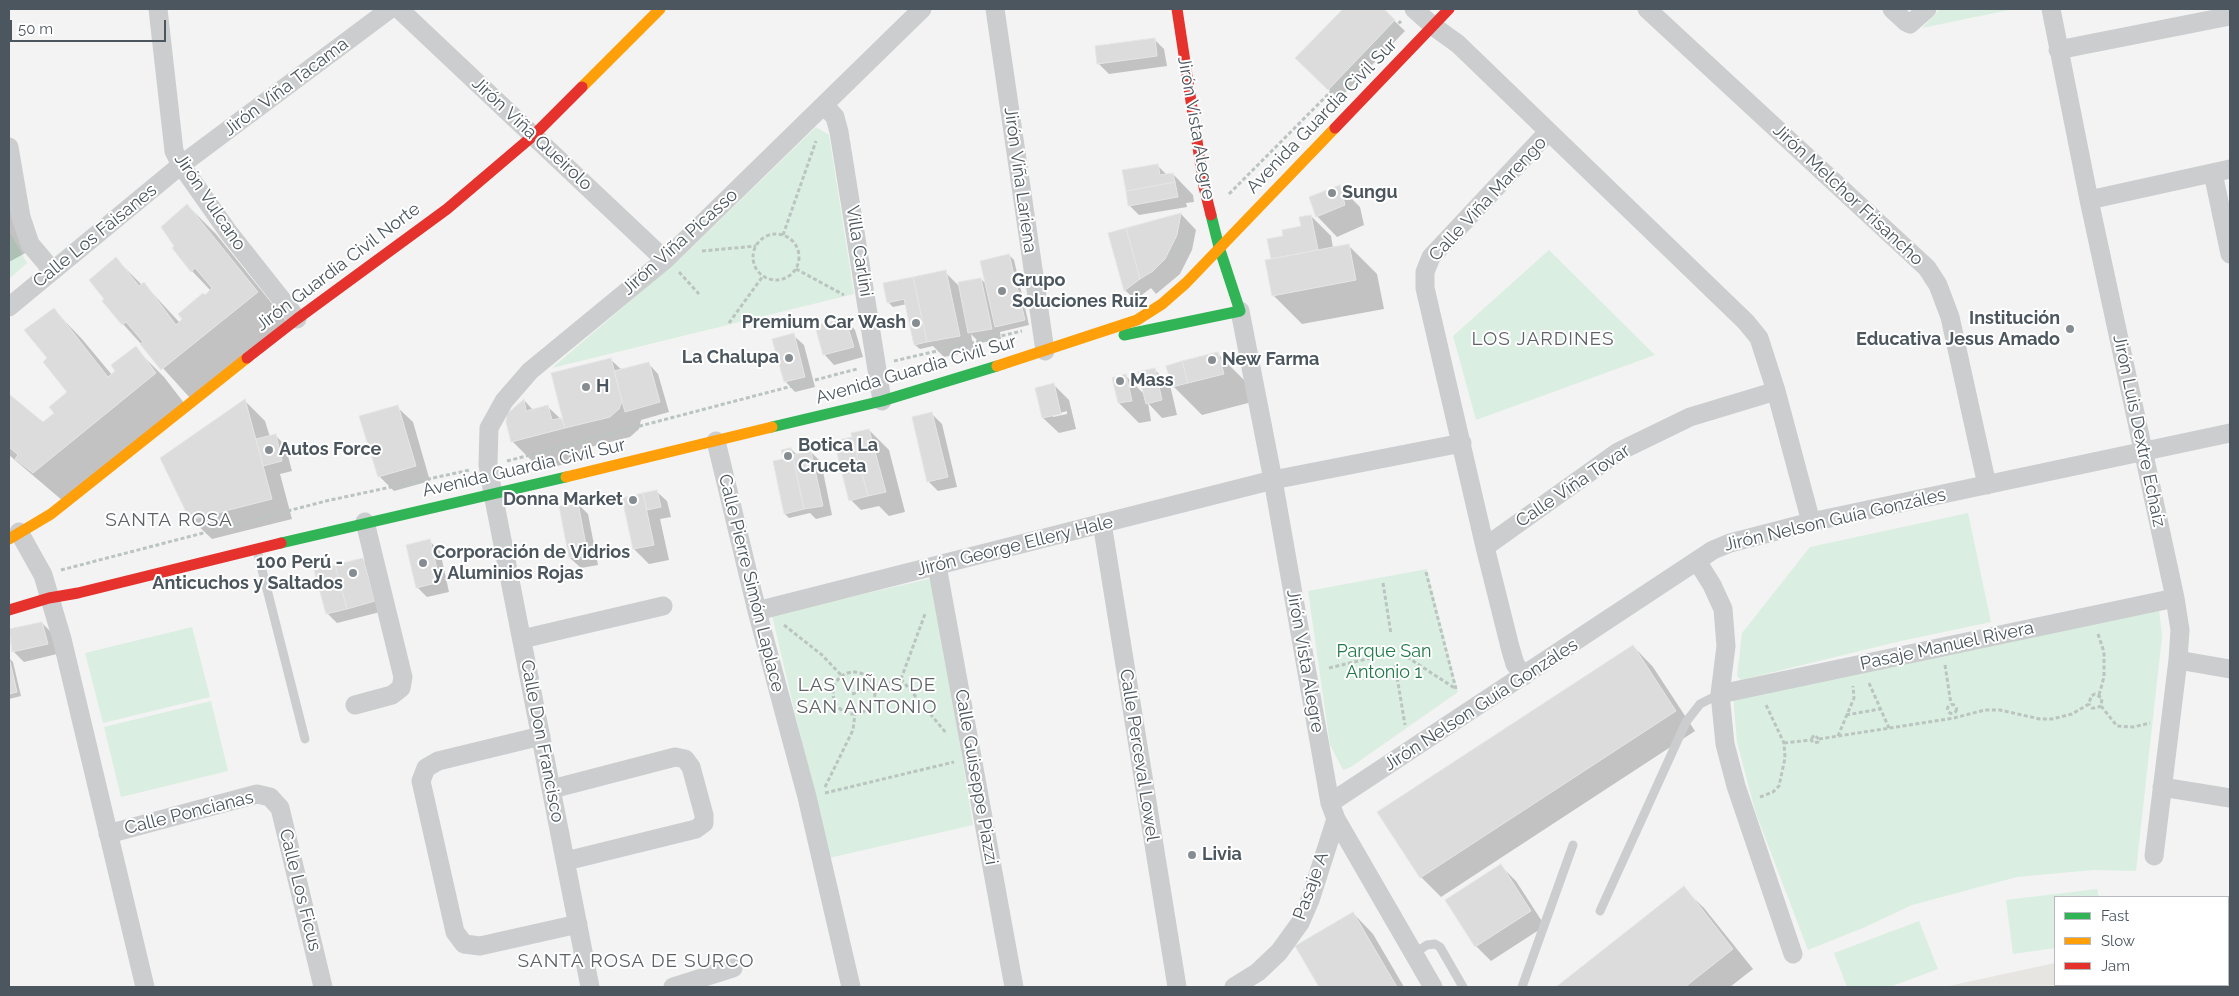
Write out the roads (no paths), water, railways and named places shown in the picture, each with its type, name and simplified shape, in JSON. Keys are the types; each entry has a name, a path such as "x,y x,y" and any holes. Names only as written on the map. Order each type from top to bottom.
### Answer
{"main road":[{"name":"Jirón Guardia Civil Norte","path":"12,532 51,514 297,319 447,209 534,135 660,9"},
{"name":"Jirón Vista Alegre","path":"1177,9 1204,187 1219,247"},
{"name":"Avenida Guardia Civil Sur","path":"9,610 49,598 78,593 365,522 493,494 882,401 1045,351 1137,320 1162,304 1186,283 1449,9"},
{"path":"1219,247 1240,311"},
{"name":"Avenida Guardia Civil Sur","path":"1045,351 1240,311"}],"street":[{"name":"Jirón Vulcano","path":"158,9 174,150 181,165 229,233 297,319"},
{"name":"Jirón Viña Tacama","path":"181,165 390,9"},
{"name":"Jirón Viña Queirolo","path":"398,9 670,264"},
{"name":"Jirón Viña Picasso","path":"493,494 488,465 489,428 504,401 530,371 670,264 922,9"},
{"name":"Jirón Viña Lariena","path":"995,9 1045,351"},
{"name":"Jirón Melchor Frisancho","path":"1647,9 1927,268 1938,285 1950,316 1987,485"},
{"path":"1892,9 1906,22 1913,23 1927,9"},
{"name":"Jirón Luis Dextre Echaíz","path":"2051,9 2089,200 2175,598 2180,630 2154,856"},
{"path":"1409,12 1458,44 1548,132"},
{"path":"2058,50 2230,16"},
{"name":"Villa Carlini","path":"825,106 835,117 839,132 868,364 882,401"},
{"name":"Calle Viña Marengo","path":"1524,676 1515,664 1510,647 1425,288 1425,272 1431,257 1548,132 1746,322 1759,338 1776,391 1811,522"},
{"path":"9,147 21,216 30,244 52,270"},
{"name":"Calle Los Faisanes","path":"9,307 181,165"},
{"path":"2089,200 2222,171 2230,254"},
{"name":"Jirón Vista Alegre","path":"1240,311 1273,480 1333,812 1433,987"},
{"name":"Calle Viña Tovar","path":"1486,547 1618,452 1690,417 1776,391"},
{"name":"Jirón Nelson Guía Gonzáles","path":"1333,812 1524,676 1713,550 1730,543 1811,522 2230,433"},
{"name":"Calle Pierre Simón Laplace","path":"716,441 757,611 807,797 851,987"},
{"name":"Jirón George Ellery Hale","path":"757,611 1273,480 1462,442"},
{"name":"Calle Don Francisco","path":"493,494 590,987"},
{"path":"355,705 392,695 401,688 403,677 365,522"},
{"name":"Calle Perceval Lowel","path":"1102,523 1177,987"},
{"path":"12,532 42,575 62,639 145,987"},
{"path":"1697,561 1712,585 1723,609 1726,646 1720,694 1725,744 1736,786 1794,954"},
{"name":"Calle Guiseppe Piazzi","path":"937,566 1014,987"},
{"name":"Pasaje Manuel Rivera","path":"1720,694 2175,598"},
{"path":"522,639 663,606"},
{"path":"2178,660 2230,669"},
{"path":"541,736 438,762 426,768 422,782 454,932 464,944 480,946 578,924"},
{"path":"552,789 675,757 685,759 691,767 704,815 704,823 696,829 566,861"},
{"path":"2162,787 2230,798"},
{"name":"Calle Poncianas","path":"108,834 257,794 270,797"},
{"name":"Calle Los Ficus","path":"270,797 280,808 323,987"},
{"name":"Pasaje A","path":"1234,987 1258,972 1279,952 1300,923 1310,900 1333,812"},
{"path":"673,987 733,968"}],"lane":[{"path":"257,548 305,739"},
{"path":"1600,911 1686,722 1700,704 1720,694"},
{"path":"1522,987 1573,845"},
{"path":"1413,954 1427,945 1435,944 1440,947 1463,987"}],"place":[{"name":"Sungu","path":"1332,193"},
{"name":"Grupo Soluciones Ruiz","path":"1002,291"},
{"name":"Premium Car Wash","path":"916,323"},
{"name":"Institución Educativa Jesus Amado","path":"2070,329"},
{"name":"La Chalupa","path":"789,358"},
{"name":"New Farma","path":"1212,360"},
{"name":"Mass","path":"1120,381"},
{"name":"H","path":"586,387"},
{"name":"Autos Force","path":"269,450"},
{"name":"Botica La Cruceta","path":"788,456"},
{"name":"Donna Market","path":"633,500"},
{"name":"Corporación de Vidrios y Aluminios Rojas","path":"423,563"},
{"name":"100 Perú - Anticuchos y Saltados","path":"353,573"},
{"name":"Livia","path":"1192,855"}],"district":[{"name":"LOS JARDINES","path":"1543,339"},
{"name":"SANTA ROSA","path":"169,520"},
{"name":"LAS VIÑAS DE SAN ANTONIO","path":"867,696"},
{"name":"SANTA ROSA DE SURCO","path":"636,961"}],"park label":[{"name":"Parque San Antonio 1","path":"1384,662"}]}
